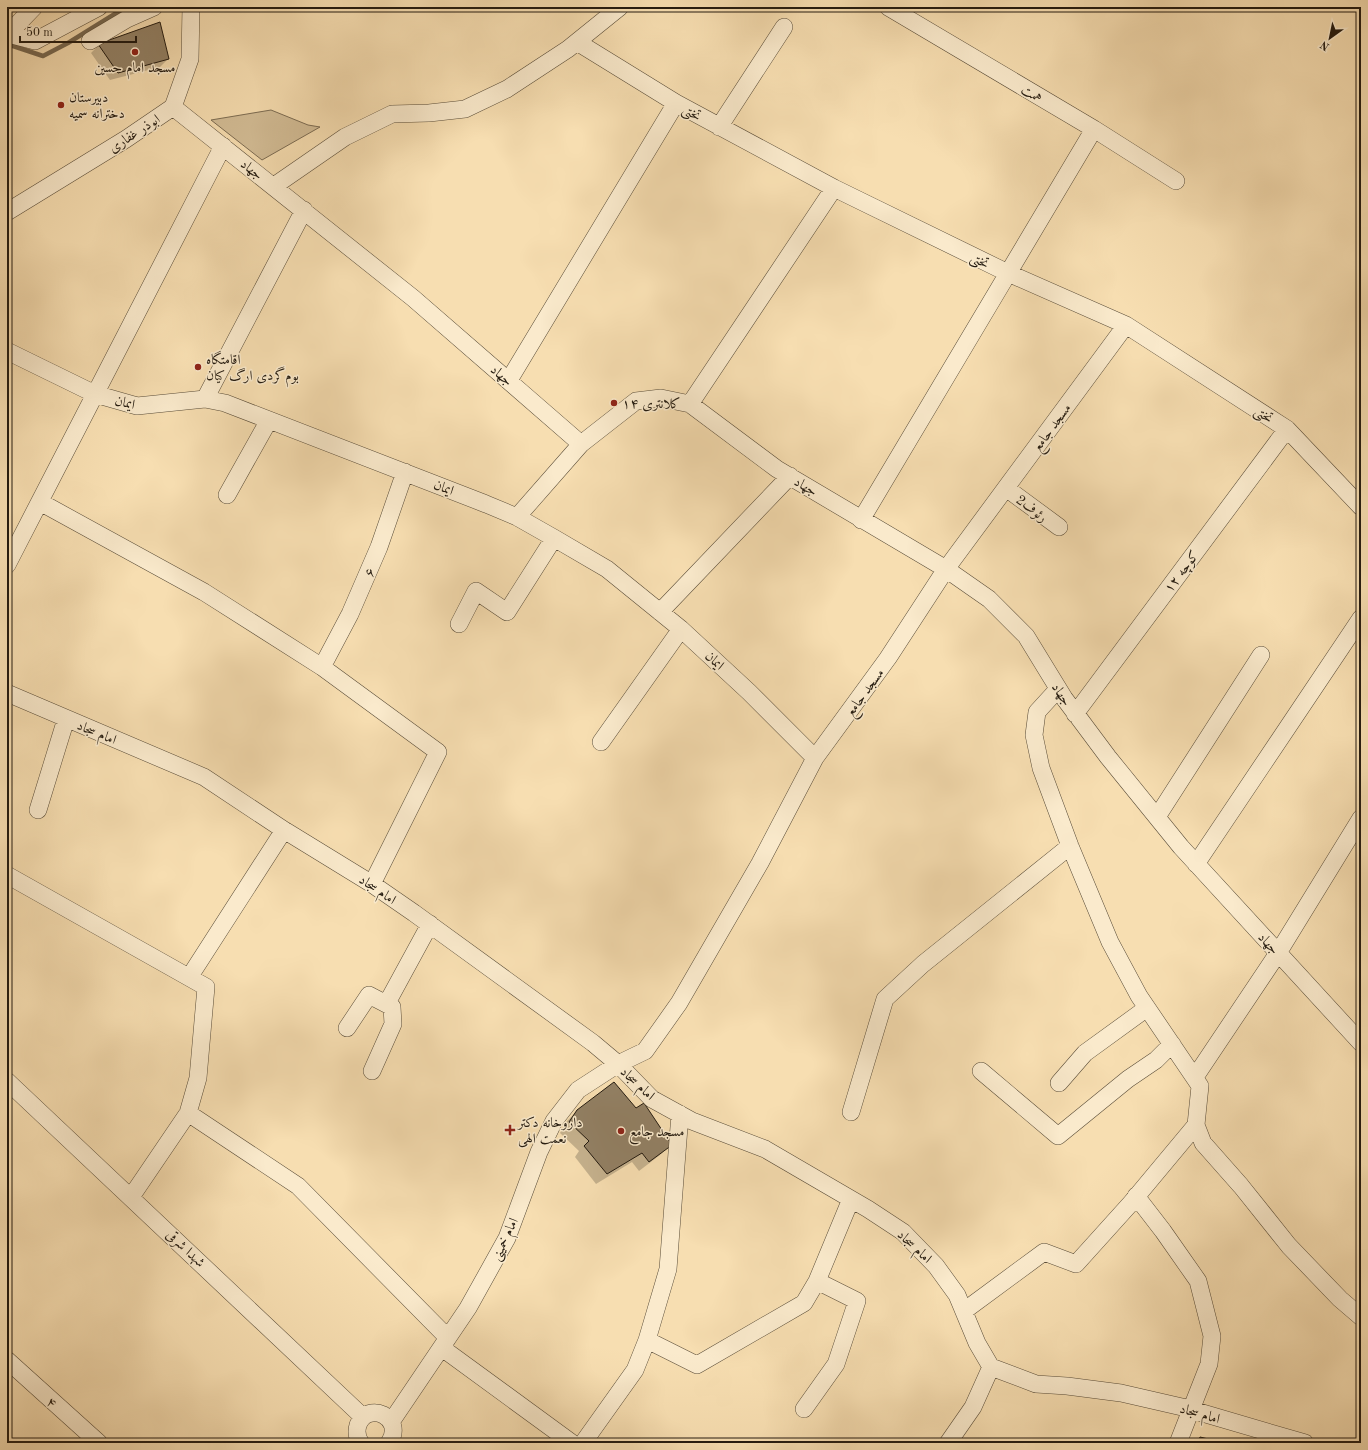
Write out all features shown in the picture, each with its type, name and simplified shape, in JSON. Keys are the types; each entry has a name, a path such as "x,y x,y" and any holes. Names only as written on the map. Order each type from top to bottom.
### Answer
{"street":[{"path":"34,7 8,32 35,41 99,7"},
{"path":"90,41 127,19 154,7"},
{"name":"ابوذر غفاری","path":"7,212 126,139 173,107 190,59 191,7"},
{"path":"274,186 345,137 392,114 429,113 465,109 507,89 577,42 620,7"},
{"name":"همت","path":"888,7 1094,129 1176,181"},
{"path":"719,127 784,27"},
{"name":"تختی","path":"577,42 676,103 834,188 1008,273 1126,325 1287,429 1361,507"},
{"path":"509,380 676,103"},
{"name":"جهاد","path":"173,107 413,298 581,444 636,401 661,398 690,404 777,468 946,570 989,599 1026,636 1075,714 1157,818 1196,864 1361,1043"},
{"path":"861,520 1094,129"},
{"path":"7,565 223,146"},
{"path":"690,404 834,188"},
{"path":"205,399 304,210"},
{"name":"مسجد جامع","path":"618,1064 645,1051 679,1002 760,863 815,758 888,658 946,570 1126,325"},
{"name":"ایمان","path":"7,351 95,394 138,406 205,399 225,403 517,517 607,569 681,629 749,692 815,758"},
{"path":"227,495 268,420"},
{"name":"کوچه ۱۲","path":"1075,714 1287,429"},
{"path":"517,517 581,444"},
{"name":"۶","path":"322,667 350,614 379,547 405,472"},
{"path":"660,612 790,476"},
{"name":"رئوف2","path":"1006,488 1059,527"},
{"path":"40,502 204,592 322,667 438,752 372,884"},
{"path":"459,624 476,591 508,612 554,538"},
{"path":"1196,864 1361,618"},
{"path":"601,742 681,629"},
{"path":"1157,818 1261,655"},
{"path":"1058,689 1037,712 1034,735 1041,768 1070,846 1110,942 1139,996 1200,1086 1196,1125 1203,1142 1241,1186 1289,1246 1340,1299 1361,1317"},
{"name":"امام سجاد","path":"7,693 204,777 284,830 372,884 430,924 569,1025 618,1064 652,1098 692,1121 765,1149 851,1199 903,1232 936,1266 957,1295 977,1344 991,1367 1036,1384 1067,1386 1121,1393 1192,1410 1305,1443"},
{"path":"38,810 66,719"},
{"path":"1195,1077 1278,953 1361,818"},
{"path":"190,976 284,830"},
{"path":"851,1112 885,998 922,964 1070,846"},
{"path":"7,875 190,976 206,987 198,1078 188,1113 131,1197"},
{"path":"387,1003 430,924"},
{"path":"347,1028 369,995 387,1003 392,1007 393,1024 372,1071"},
{"path":"1059,1083 1085,1053 1147,1008"},
{"path":"981,1071 1058,1136 1128,1079 1156,1060 1172,1044"},
{"name":"امام خمینی","path":"393,1437 445,1343 468,1308 507,1238 539,1152 554,1121 578,1090 618,1064"},
{"name":"شهدا شرقی","path":"7,1081 363,1417"},
{"path":"188,1113 298,1186 445,1343 572,1443"},
{"path":"583,1443 635,1370 647,1340 668,1269 680,1114"},
{"path":"964,1311 1044,1252 1076,1264 1196,1125"},
{"path":"1136,1196 1198,1281 1211,1329 1212,1336 1209,1364 1178,1443"},
{"path":"647,1340 697,1365 804,1303 817,1281 851,1199"},
{"path":"804,1409 836,1364 857,1301 817,1281"},
{"name":"۴","path":"7,1360 99,1443"},
{"path":"948,1443 973,1407 991,1367"},
{"path":"361,1443 357,1434 357,1427 363,1417 368,1414 379,1413 384,1415 393,1437"}],"shaded area":[{"path":"271,110 308,125 320,127 262,160 211,120"}],"building":[{"name":"مسجد امام حسین","path":"160,22 169,59 118,73 98,44"},
{"name":"مسجد جامع","path":"614,1082 636,1108 644,1103 672,1145 649,1162 642,1153 607,1174 584,1146 589,1141 569,1122 577,1110"},
{"path":"1200,1437 1225,1443 1197,1443"}],"waterway":[{"path":"7,44 43,56 68,43 126,7"}],"place":[{"name":"مسجد امام حسین","path":"135,52"},
{"name":"دبیرستان دخترانه سمیه","path":"61,105"},
{"name":"اقامتگاه بوم‌گردی ارگ کیان","path":"198,367"},
{"name":"کلانتری ۱۴","path":"614,403"},
{"name":"داروخانه دکتر نعمت الهی","path":"510,1130"},
{"name":"مسجد جامع","path":"621,1131"}]}
